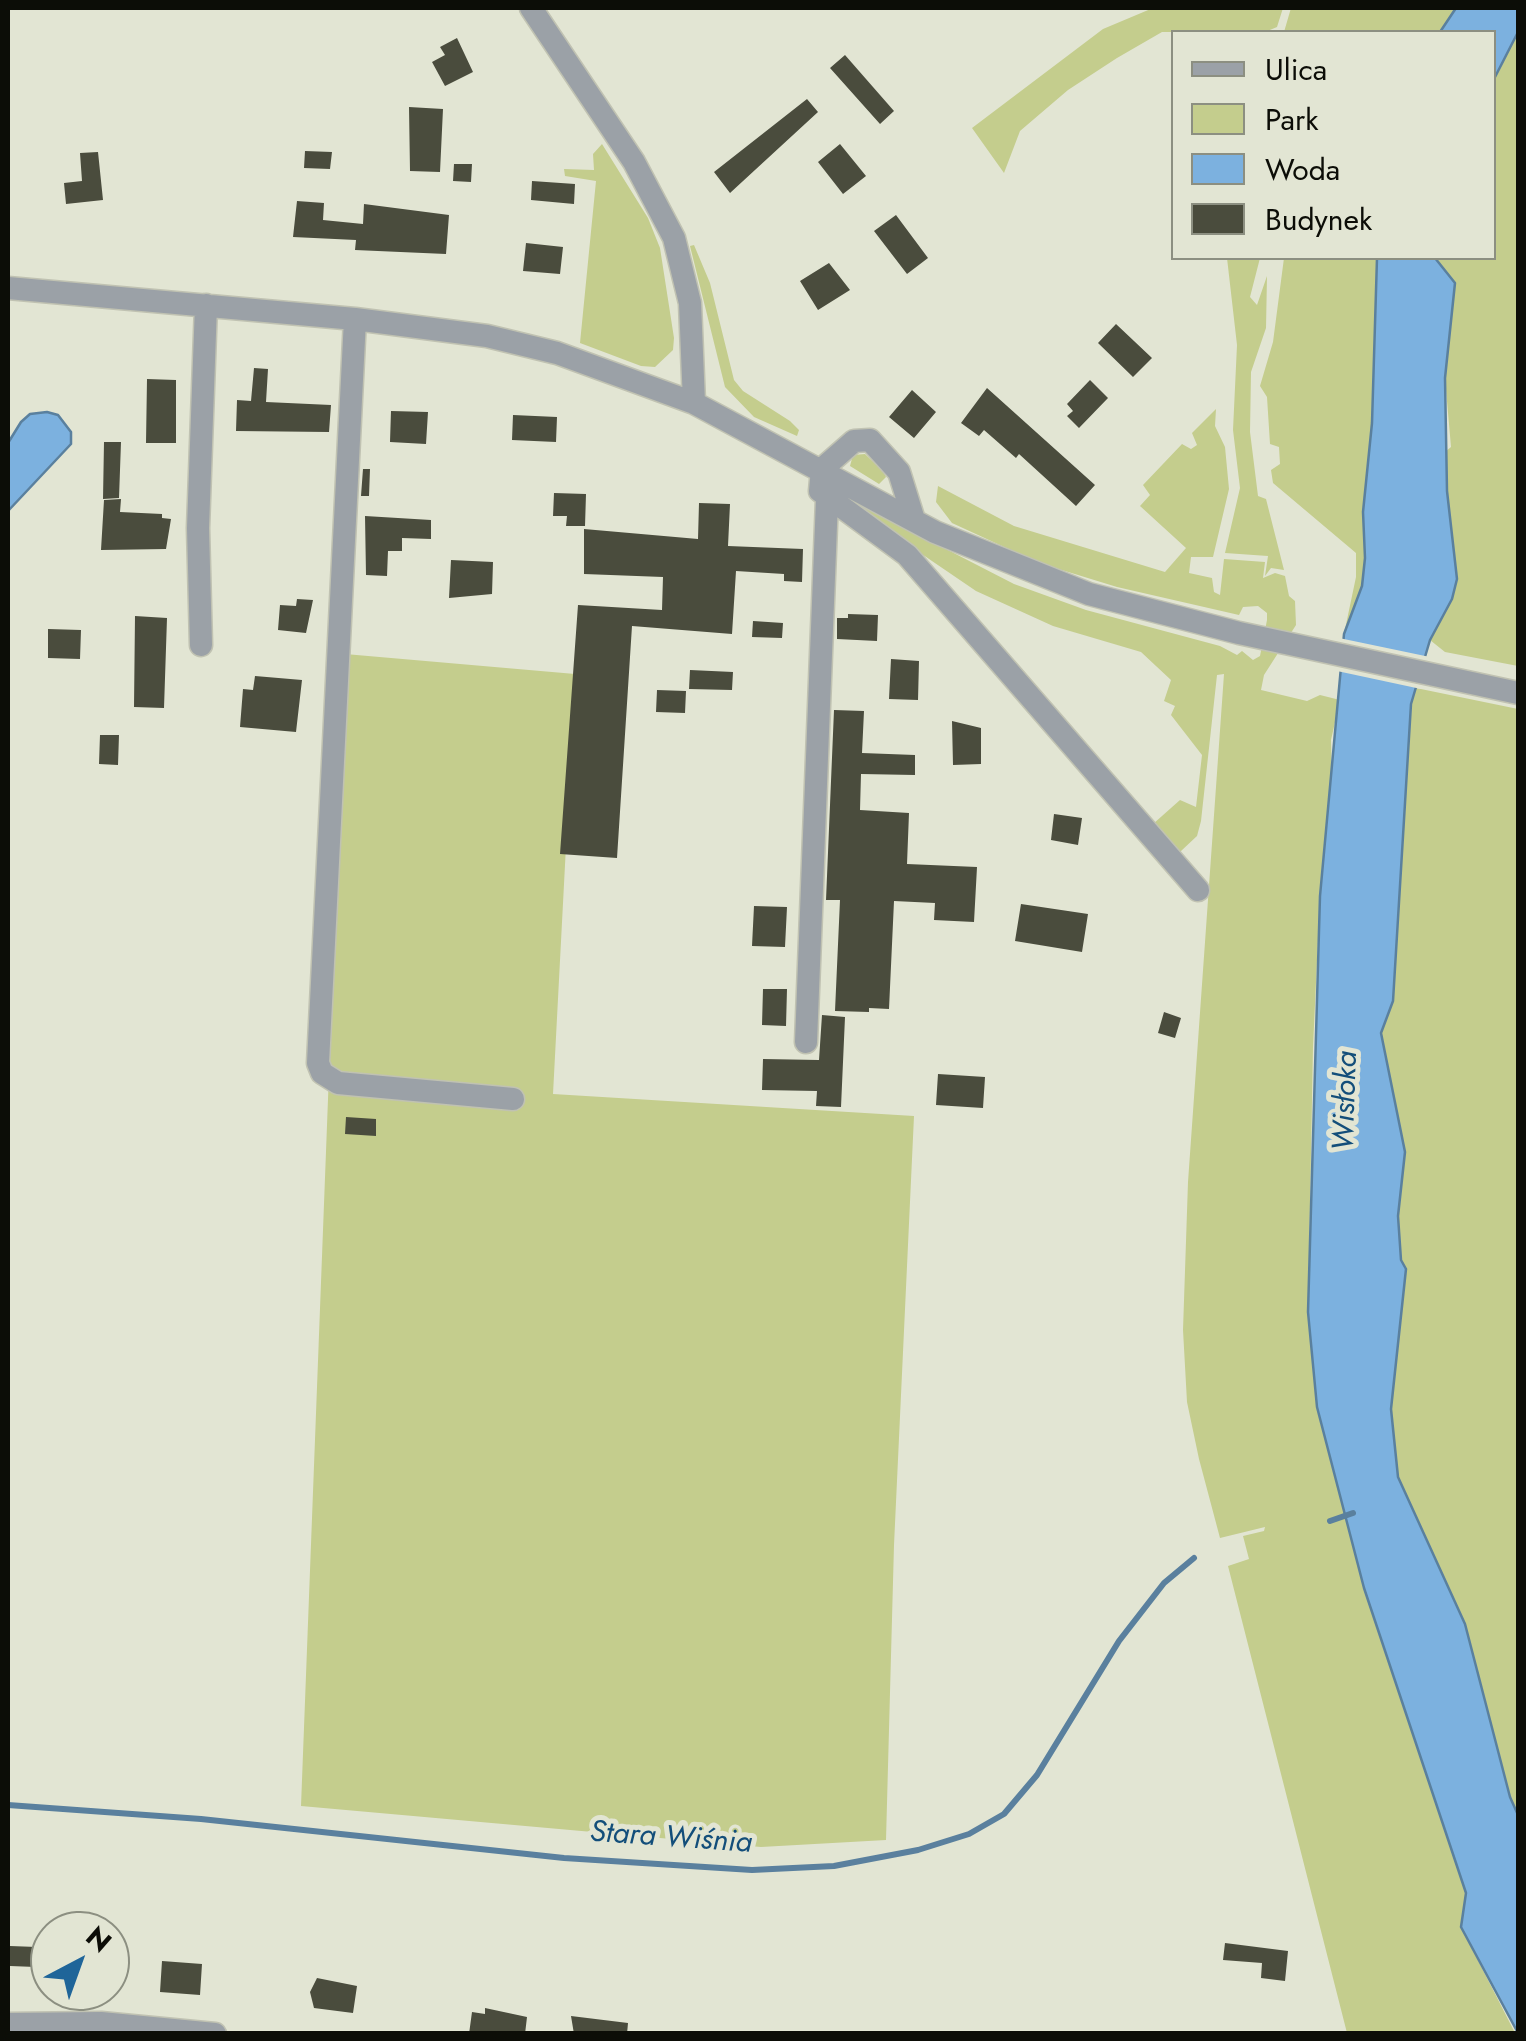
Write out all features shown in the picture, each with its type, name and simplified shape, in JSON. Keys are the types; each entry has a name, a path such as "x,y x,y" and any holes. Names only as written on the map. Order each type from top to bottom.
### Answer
{"street":[{"path":"531,8 640,174 674,238 690,304 694,403"},
{"path":"8,288 355,319 487,336 540,349 694,403 914,520 1015,568 1089,594 1239,633 1518,693"},
{"path":"201,645 198,528 206,304"},
{"path":"355,319 318,1063 322,1073 338,1084 512,1099"},
{"path":"806,1042 827,499 818,480 822,470 854,441 870,440 899,472 914,520"},
{"path":"827,499 907,556 1198,890"},
{"path":"8,2024 101,2023 215,2034"}],"green space":[{"path":"1153,8 1283,8 1277,27 1270,30 1171,30 1117,58 1068,90 1020,131 1004,173 972,128 1103,29"},
{"path":"1291,8 1457,8 1441,30 1285,30"},
{"path":"1518,32 1518,666 1445,652 1430,640 1452,599 1453,540 1445,452 1451,447 1445,378 1455,283 1437,260 1496,260 1496,76"},
{"path":"602,144 648,218 660,248 674,338 673,350 655,367 641,366 580,343 596,181 565,176 564,169 594,170 593,154"},
{"path":"694,245 710,283 734,380 743,391 790,421 799,430 797,436 754,417 725,387 690,246"},
{"path":"1227,260 1259,260 1250,297 1257,305 1267,276 1266,328 1251,372 1250,432 1258,496 1266,499 1284,570 1271,568 1265,576 1268,556 1225,553 1240,488 1233,430 1237,345"},
{"path":"1284,260 1377,260 1372,423 1363,513 1365,558 1362,586 1344,634 1356,577 1356,553 1273,483 1271,470 1280,464 1279,447 1270,444 1267,397 1260,386 1273,342"},
{"path":"1216,409 1215,426 1225,447 1229,489 1213,557 1191,557 1189,573 1212,578 1214,592 1220,595 1224,559 1265,562 1263,578 1275,573 1285,576 1289,596 1295,601 1296,625 1264,675 1261,690 1307,701 1320,695 1340,700 1331,740 1332,785 1320,896 1313,1047 1308,1312 1317,1407 1364,1588 1466,1893 1461,1927 1515,2033 1347,2033 1228,1566 1249,1559 1243,1536 1264,1531 1265,1527 1220,1538 1199,1459 1187,1402 1183,1330 1188,1182 1224,674 1217,675 1197,836 1181,851 1174,851 1153,824 1180,800 1196,807 1202,755 1171,715 1175,706 1164,701 1171,680 1141,652 1053,626 976,591 841,499 843,496 1014,584 1086,610 1220,646 1237,655 1242,651 1253,660 1260,656 1267,620 1267,613 1258,606 1243,607 1239,615 1117,587 1039,563 952,523 936,502 938,486 1014,526 1165,572 1186,548 1140,506 1150,495 1143,485 1182,444 1191,449 1197,445 1192,433"},
{"path":"865,454 886,477 879,484 850,466 853,455"},
{"path":"345,654 575,674 553,1094 914,1116 894,1545 886,1840 761,1847 301,1806"},
{"path":"1416,688 1518,709 1518,1815 1465,1624 1398,1477 1391,1409 1406,1269 1401,1260 1398,1216 1405,1152 1380,1033 1393,1000 1411,704"}],"water":[{"path":"1456,8 1518,8 1518,32 1496,75 1496,30 1441,30"},
{"name":"Wisłoka","path":"1377,260 1437,260 1455,283 1445,378 1447,491 1457,579 1452,599 1430,640 1411,704 1393,1001 1381,1033 1405,1152 1398,1216 1401,1260 1406,1269 1391,1409 1398,1477 1465,1624 1518,1815 1518,2033 1461,1927 1466,1893 1364,1588 1317,1407 1308,1312 1320,896 1344,634 1362,586 1363,512 1372,423"},
{"path":"30,414 58,415 71,432 71,444 8,511 8,443"}],"pier":[{"path":"1339,638 1430,657 1421,689 1337,671"}],"building":[{"path":"457,38 473,72 445,86 432,62 445,55 440,47"},
{"path":"845,55 894,111 880,124 830,68"},
{"path":"807,99 818,112 730,193 714,172"},
{"path":"409,107 443,109 440,172 410,171"},
{"path":"840,144 866,176 843,194 818,162"},
{"path":"305,151 332,152 330,169 304,168"},
{"path":"98,152 103,200 66,204 64,183 82,181 80,153"},
{"path":"454,164 472,164 471,182 453,181"},
{"path":"532,181 575,184 574,204 531,200"},
{"path":"297,201 324,203 323,220 363,224 364,204 449,215 446,254 355,250 356,240 293,237"},
{"path":"896,215 928,258 907,274 874,231"},
{"path":"526,243 563,247 560,274 523,271"},
{"path":"829,263 850,290 818,310 800,281"},
{"path":"1116,324 1152,358 1133,377 1098,343"},
{"path":"254,368 268,369 266,402 331,405 329,432 236,431 237,400 251,401"},
{"path":"147,379 176,380 176,443 146,443"},
{"path":"1090,380 1108,398 1079,428 1067,416 1073,411 1067,404"},
{"path":"987,388 1095,485 1076,506 1019,454 1016,458 984,430 979,436 961,423"},
{"path":"912,390 936,412 914,438 889,417"},
{"path":"391,411 428,412 426,444 390,442"},
{"path":"513,415 557,417 556,442 512,440"},
{"path":"104,442 121,442 119,498 103,499"},
{"path":"363,469 370,469 369,496 361,496"},
{"path":"554,493 586,494 585,526 566,526 567,516 553,516"},
{"path":"121,499 120,512 162,514 162,518 171,519 166,549 101,550 104,500"},
{"path":"699,503 730,504 728,546 803,549 802,582 784,581 784,574 736,571 732,634 632,626 617,858 560,854 578,605 662,610 663,577 584,574 584,529 698,539"},
{"path":"365,516 431,520 431,539 402,538 402,551 388,551 387,576 366,575"},
{"path":"451,560 493,562 492,594 449,598"},
{"path":"297,599 313,600 306,633 278,630 280,605 296,606"},
{"path":"848,614 878,615 877,641 837,639 837,618 848,618"},
{"path":"135,616 167,618 164,708 134,707"},
{"path":"753,621 783,623 782,638 752,637"},
{"path":"48,629 81,630 80,659 48,658"},
{"path":"891,659 919,661 918,700 889,699"},
{"path":"690,670 733,672 732,690 689,689"},
{"path":"255,676 302,680 296,732 240,727 243,689 253,690"},
{"path":"657,690 686,691 685,713 656,712"},
{"path":"834,710 864,711 862,753 915,755 915,775 861,774 860,810 909,813 907,864 977,867 974,922 934,920 935,903 894,901 889,1009 869,1008 869,1012 835,1011 840,900 826,900"},
{"path":"952,721 981,728 981,764 953,765"},
{"path":"100,735 119,735 118,765 99,764"},
{"path":"1054,814 1082,818 1078,845 1051,840"},
{"path":"1021,904 1088,914 1082,952 1015,941"},
{"path":"754,906 787,907 785,947 752,946"},
{"path":"763,989 787,989 786,1026 762,1025"},
{"path":"1164,1012 1181,1018 1175,1038 1158,1033"},
{"path":"822,1015 845,1017 841,1107 816,1106 817,1091 762,1090 763,1059 819,1060"},
{"path":"938,1074 985,1077 983,1108 936,1105"},
{"path":"346,1117 376,1119 376,1136 345,1134"},
{"path":"1225,1943 1288,1951 1285,1981 1261,1978 1262,1963 1223,1960"},
{"path":"10,1946 30,1947 30,1967 10,1966"},
{"path":"162,1961 202,1964 200,1995 160,1992"},
{"path":"317,1978 357,1986 353,2013 314,2008 310,1992"},
{"path":"485,2008 527,2017 525,2034 469,2034 472,2012 485,2014"},
{"path":"571,2016 628,2023 627,2034 574,2034"}],"waterway":[{"name":"Stara Wiśnia","path":"1330,1521 1353,1513"},
{"name":"Stara Wiśnia","path":"8,1805 201,1819 564,1858 752,1870 834,1866 918,1850 969,1834 1004,1814 1037,1775 1119,1641 1164,1583 1194,1558"}]}
